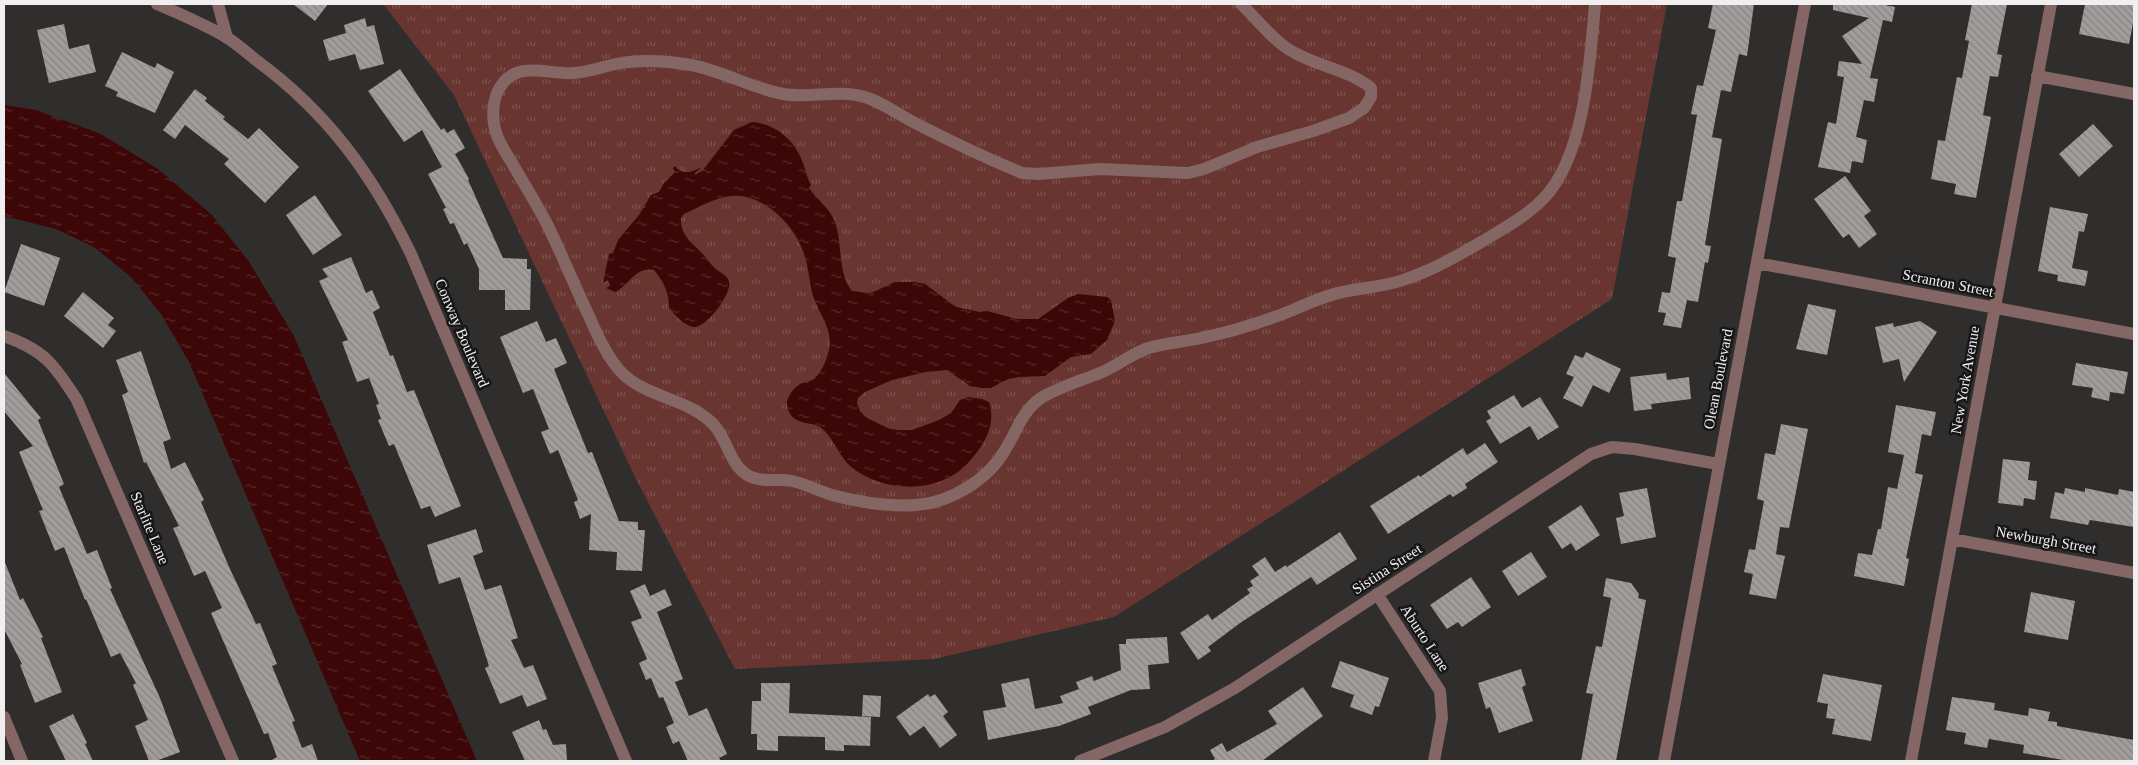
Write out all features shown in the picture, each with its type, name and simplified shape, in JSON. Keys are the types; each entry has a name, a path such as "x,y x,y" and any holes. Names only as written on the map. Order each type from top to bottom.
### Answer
{"street":[{"name":"Conway Boulevard","path":"158,4 227,38 275,74 318,114 356,159 392,216 411,254 626,761"},
{"path":"218,4 227,38"},
{"path":"1242,4 1292,52 1310,61 1360,78 1371,88 1371,97 1364,108 1349,118 1313,131 1257,147 1204,169 1188,173 1100,169 1039,174 1022,173 862,96 841,92 780,94 723,74 692,66 651,61 621,63 570,74 525,71 509,77 500,87 494,104 493,120 498,139 548,226 596,332 621,372 634,382 659,395 699,412 718,428 734,463 748,476 762,480 786,479 828,494 858,500 901,505 923,504 952,495 976,482 992,469 1006,450 1019,421 1034,403 1054,391 1106,370 1136,353 1154,346 1202,338 1238,329 1278,316 1331,294 1381,287 1410,278 1472,247 1525,215 1546,197 1556,183 1573,148 1593,42 1595,4"},
{"name":"Olean Boulevard","path":"1664,761 1804,4"},
{"name":"New York Avenue","path":"1911,761 2051,4"},
{"path":"2037,76 2134,94"},
{"name":"Scranton Street","path":"1757,263 2134,334"},
{"name":"Starlite Lane","path":"4,336 27,344 56,367 77,400 233,761"},
{"name":"Sistina Street","path":"1080,761 1165,727 1202,707 1591,454 1612,447 1635,449 1718,464"},
{"name":"Newburgh Street","path":"1952,539 2134,573"},
{"name":"Aburto Lane","path":"1377,594 1440,691 1442,718 1434,761"},
{"path":"4,718 22,761"}],"green space":[{"path":"383,4 1667,4 1612,299 1114,617 934,659 735,669 637,481 454,95"}],"water":[{"path":"4,105 36,110 101,134 158,169 211,214 248,260 294,336 477,761 360,761 189,362 161,314 131,277 94,247 56,229 4,216"},
{"path":"752,122 761,123 777,130 790,140 795,147 811,185 809,188 830,212 835,222 842,267 847,283 852,291 871,293 895,282 915,282 925,284 956,307 980,312 987,311 1017,319 1038,319 1068,298 1078,294 1107,297 1111,300 1115,321 1107,340 1091,354 1071,357 1045,376 1008,379 991,388 970,386 947,370 926,372 892,380 865,392 858,398 857,403 860,411 867,418 890,429 912,430 939,420 951,413 960,400 968,397 989,402 991,419 987,435 974,457 956,473 942,481 910,487 878,481 863,475 846,462 825,431 816,425 797,420 789,412 787,403 790,393 800,384 811,381 817,376 823,367 830,341 827,328 812,292 803,251 798,240 784,220 764,204 742,196 730,196 706,204 684,214 681,218 682,229 687,238 729,281 727,293 723,301 711,316 699,326 687,325 669,308 665,288 654,270 637,273 615,292 606,288 610,286 608,280 603,283 609,254 613,253 618,240 639,215 651,195 659,192 664,183 675,172 673,168 675,166 681,171 688,172 702,167 695,175 703,170 734,130"}],"building":[{"path":"293,4 328,4 315,21"},
{"path":"1713,4 1754,4 1747,56 1739,54 1731,92 1721,90 1712,137 1722,139 1705,245 1711,246 1708,263 1705,262 1698,302 1687,300 1681,328 1663,325 1666,313 1658,312 1662,292 1670,293 1676,258 1668,256 1677,201 1682,201 1697,115 1691,114 1697,85 1703,86 1716,30 1708,28"},
{"path":"1833,4 1880,4 1895,7 1892,22 1883,20 1870,78 1878,79 1874,102 1864,100 1856,137 1867,140 1863,163 1852,161 1850,173 1818,167 1828,122 1836,124 1844,77 1837,76 1839,61 1862,64 1842,36 1869,18 1833,10"},
{"path":"1972,4 2007,4 1997,54 2002,55 1998,77 1990,76 1983,115 1991,117 1976,198 1954,194 1956,184 1931,179 1938,140 1945,141 1957,77 1962,78 1969,41 1965,40"},
{"path":"2085,4 2134,4 2134,18 2129,44 2079,34"},
{"path":"365,18 367,27 374,25 384,64 360,70 355,54 329,61 323,40 346,33 344,25"},
{"path":"64,24 69,49 89,44 96,72 49,83 37,30"},
{"path":"122,52 155,68 157,63 174,72 155,113 116,96 118,92 105,86"},
{"path":"400,69 441,130 444,128 447,133 454,129 465,148 455,154 469,179 503,258 527,259 527,269 531,269 530,310 505,310 505,290 479,290 479,269 467,243 464,245 454,223 450,224 443,209 446,208 428,174 442,167 422,130 404,142 368,91"},
{"path":"195,89 207,98 205,101 225,117 223,119 248,139 259,128 299,167 265,203 224,164 229,159 185,125 175,139 163,130"},
{"path":"2093,124 2113,146 2079,177 2059,154"},
{"path":"1845,176 1871,211 1864,216 1877,234 1859,248 1849,234 1843,238 1814,199"},
{"path":"315,195 342,235 313,255 286,215"},
{"path":"2050,207 2088,214 2084,232 2079,231 2072,268 2088,271 2085,286 2057,281 2058,275 2038,271"},
{"path":"21,244 60,258 44,306 4,292"},
{"path":"351,257 366,293 372,290 380,308 373,312 390,356 393,355 407,392 414,390 461,506 435,517 430,506 421,509 394,444 389,446 378,420 381,419 376,405 379,404 369,378 357,382 342,342 348,340 319,281 328,277 322,269"},
{"path":"83,292 114,318 108,325 116,331 103,348 64,316"},
{"path":"1808,304 1836,310 1827,355 1796,349"},
{"path":"537,321 546,342 556,338 567,363 554,369 588,453 592,452 619,521 638,522 638,530 645,530 642,571 616,570 617,552 589,550 591,514 580,519 574,502 578,500 558,450 550,454 541,432 549,429 533,389 523,393 500,337"},
{"path":"1920,321 1937,332 1904,382 1899,359 1883,363 1875,327 1893,323 1894,327"},
{"path":"141,351 171,439 163,442 171,469 185,462 204,500 201,502 230,569 256,624 260,623 277,664 272,666 295,721 292,722 302,748 312,744 318,761 270,761 277,757 268,733 264,734 211,613 222,608 205,571 194,576 173,528 179,526 146,462 144,463 122,395 128,392 116,360"},
{"path":"1586,352 1621,369 1609,393 1593,385 1582,407 1563,398 1574,377 1566,374 1575,355 1583,358"},
{"path":"2076,363 2128,372 2124,394 2110,392 2109,401 2091,397 2093,388 2072,385"},
{"path":"4,373 41,418 38,420 64,484 59,487 87,554 97,550 112,588 110,589 160,698 180,752 156,761 149,761 135,726 148,720 133,685 136,683 120,653 111,657 85,600 64,547 55,551 39,511 43,510 19,452 33,446 4,411"},
{"path":"1666,373 1667,380 1689,377 1691,399 1651,404 1652,409 1634,411 1630,377"},
{"path":"1514,395 1522,408 1540,397 1559,427 1538,440 1530,426 1500,444 1486,421 1491,418 1487,411"},
{"path":"1896,405 1936,412 1931,436 1922,434 1915,473 1923,475 1906,558 1909,559 1904,586 1854,576 1858,553 1872,555 1878,529 1881,529 1888,487 1897,489 1904,455 1888,452"},
{"path":"1781,424 1808,429 1789,528 1780,527 1776,554 1785,556 1776,599 1749,594 1753,574 1744,572 1749,549 1755,550 1764,501 1757,499 1765,453 1775,455"},
{"path":"1485,443 1498,462 1465,484 1467,488 1453,497 1450,494 1388,534 1370,506 1419,475 1420,477 1463,448 1467,455"},
{"path":"2003,459 2030,462 2028,480 2037,481 2035,500 2024,498 2023,506 1998,503"},
{"path":"1647,488 1656,537 1621,544 1616,518 1624,516 1619,493"},
{"path":"2065,488 2085,492 2085,488 2118,495 2119,489 2134,492 2134,527 2090,520 2088,525 2050,518 2055,492 2064,494"},
{"path":"1581,505 1600,535 1576,551 1571,543 1562,549 1548,527"},
{"path":"476,529 483,552 473,556 485,590 501,585 518,638 511,640 524,668 533,665 547,699 527,707 522,695 500,704 485,668 489,666 460,577 439,584 427,545"},
{"path":"1340,532 1357,559 1317,585 1311,577 1240,623 1208,647 1211,651 1198,660 1180,633 1208,614 1212,620 1250,593 1247,589 1253,586 1250,581 1259,575 1252,566 1265,557 1275,572 1286,565 1287,567"},
{"path":"1531,552 1547,577 1518,596 1502,571"},
{"path":"4,560 20,600 23,598 43,637 41,638 62,692 35,703 20,665 22,664 4,629"},
{"path":"1471,577 1491,607 1462,627 1458,622 1447,629 1430,605"},
{"path":"1606,578 1631,583 1639,594 1638,598 1646,600 1616,761 1581,761 1593,694 1586,693 1596,646 1602,647 1611,598 1603,596"},
{"path":"645,584 650,596 665,589 672,605 657,612 683,679 675,682 689,716 707,708 727,754 719,758 721,761 688,761 679,741 673,744 666,727 674,723 663,697 659,698 651,678 646,680 639,663 647,659 631,622 642,618 630,591"},
{"path":"2031,592 2075,601 2068,640 2024,632"},
{"path":"1167,637 1169,663 1148,665 1150,689 1131,690 1088,707 1091,714 1059,726 988,740 983,711 1006,707 1001,684 1029,678 1035,709 1063,703 1060,696 1079,689 1076,682 1092,676 1094,681 1121,670 1119,644 1126,644 1126,639"},
{"path":"1340,661 1389,678 1379,707 1375,706 1372,715 1350,707 1354,695 1331,687"},
{"path":"1521,669 1526,685 1522,687 1533,721 1499,733 1490,707 1486,709 1478,683"},
{"path":"1823,674 1882,685 1871,741 1832,734 1835,719 1826,718 1828,704 1817,702"},
{"path":"761,683 790,683 789,713 871,717 870,746 844,745 844,751 825,750 825,737 778,736 778,751 757,750 757,734 751,734 752,701 761,701"},
{"path":"1303,687 1323,716 1262,761 1212,761 1215,759 1210,750 1222,743 1227,752 1277,724 1268,711"},
{"path":"928,694 930,697 935,694 948,712 943,716 957,735 940,748 924,726 910,736 896,717"},
{"path":"863,695 881,696 880,717 862,716"},
{"path":"1952,697 1995,703 1994,710 2028,716 2029,708 2050,712 2048,721 2057,722 2057,726 2134,740 2134,761 2069,761 2023,753 2024,745 1989,739 1987,748 1964,744 1966,733 1946,730"},
{"path":"73,714 87,743 85,744 93,761 66,761 49,726"},
{"path":"539,720 543,730 546,729 553,745 566,744 567,761 525,761 512,732"}]}
